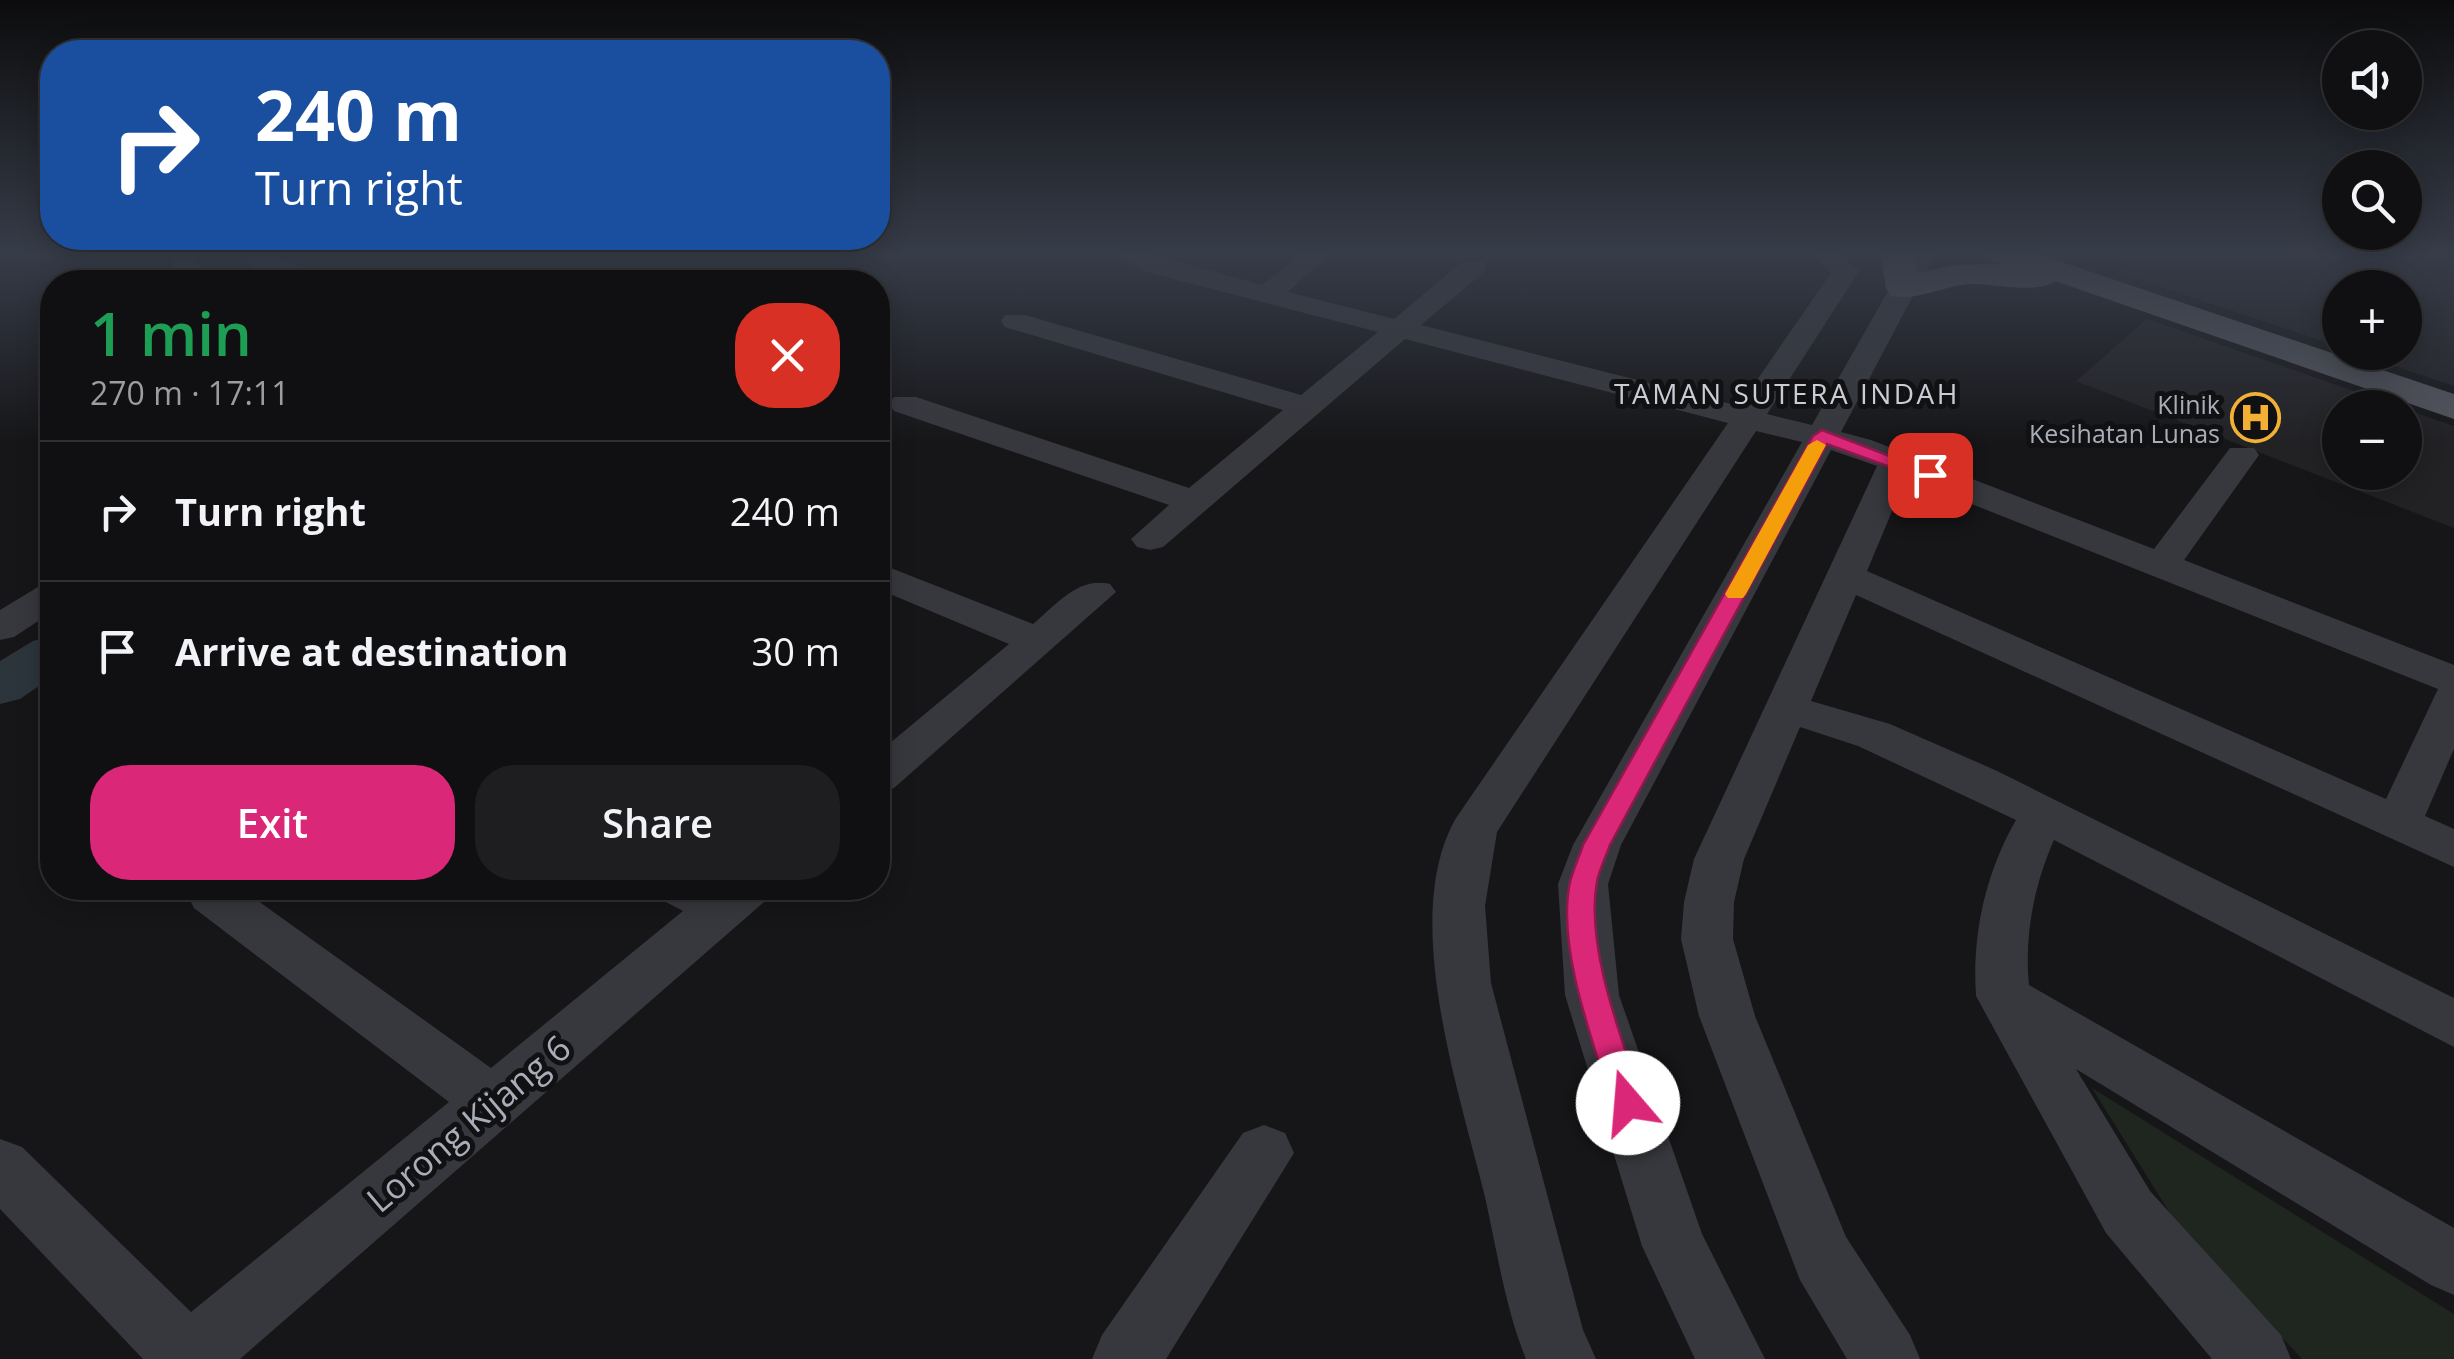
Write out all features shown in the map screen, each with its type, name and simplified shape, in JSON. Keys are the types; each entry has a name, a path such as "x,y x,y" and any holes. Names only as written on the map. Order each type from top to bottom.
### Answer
{"main road":[{"path":"2197,317 2454,407"}],"street":[{"path":"1359,317 1822,436 2454,680"},
{"path":"1150,539 1412,317"},
{"path":"1562,1359 1553,1342 1466,1004 1458,912 1460,870 1473,830 1814,317"},
{"path":"1730,1359 1674,1246 1592,995 1583,884 1596,845 1822,436 1881,317"},
{"path":"1015,321 1306,407"},
{"path":"905,404 1194,502"},
{"path":"2162,566 2242,455"},
{"path":"1886,1359 1823,1258 1727,1016 1707,940 1708,902 1719,859 1896,462"},
{"path":"1846,576 2454,849"},
{"path":"890,581 1038,641"},
{"path":"890,757 1096,592"},
{"path":"0,628 40,603"},
{"path":"2398,824 2454,698"},
{"path":"1787,708 1874,736 1979,780 2454,1024"},
{"path":"2044,814 2018,864 1998,968 2003,996 2128,1212 2257,1359"},
{"path":"220,900 493,1102"},
{"name":"Lorong Kijang 6","path":"190,1359 493,1102 712,900"},
{"path":"2003,996 2454,1262"},
{"path":"1126,1359 1264,1153"},
{"path":"0,1167 190,1359"}],"shaded area":[{"path":"2252,317 2322,317 2322,341"},
{"path":"2422,317 2454,317 2454,386 2406,370 2422,370"},
{"name":"Klinik Kesihatan Lunas","path":"2147,319 2351,390 2322,390 2322,477 2076,381"},
{"name":"Klinik Kesihatan Lunas","path":"2422,415 2454,426 2454,528 2356,490 2422,490"},
{"path":"2092,1088 2454,1314 2454,1359 2302,1359 2178,1226"}],"waterway":[{"path":"0,686 40,661"}],"slow traffic":[{"path":"1735,594 1817,445"}],"place":[{"name":"Klinik Kesihatan Lunas","path":"2255,418"}],"district":[{"name":"TAMAN SUTERA INDAH","path":"1787,393"}],"route":[{"path":"1628,1103 1592,995 1584,931 1583,884 1596,845 1822,436 1930,475"}]}
